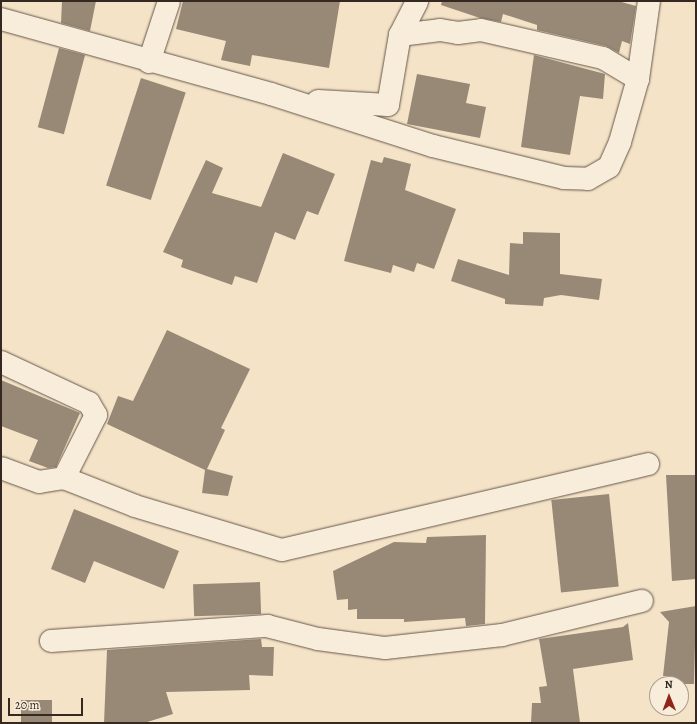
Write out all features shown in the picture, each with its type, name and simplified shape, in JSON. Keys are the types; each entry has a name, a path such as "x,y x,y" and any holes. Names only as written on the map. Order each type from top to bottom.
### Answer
{"street":[{"path":"149,62 169,1"},
{"path":"271,94 388,105 400,35 417,1"},
{"path":"1,18 149,62 271,94 433,146 564,178 588,179 609,167 620,142 638,79 649,1"},
{"path":"400,35 481,30 603,58 638,79"},
{"path":"1,362 94,408 94,422 64,478"},
{"path":"1,468 39,482 64,478 135,506 282,550 490,499 615,474 648,464"},
{"path":"51,641 267,626 318,639 385,648 502,635 642,601"}],"building":[{"path":"62,1 96,1 90,31 61,23"},
{"path":"183,1 340,1 329,68 252,55 250,66 221,60 226,41 176,29"},
{"path":"442,1 618,1 636,6 630,44 622,41 619,53 606,46 537,30 537,25 503,14 501,22 480,18 441,5"},
{"path":"59,48 85,55 64,134 38,127"},
{"path":"534,55 605,74 603,99 580,96 570,155 521,147"},
{"path":"417,74 470,84 466,103 486,107 480,138 407,124"},
{"path":"141,78 186,93 151,200 106,185"},
{"path":"283,153 335,174 318,215 307,211 295,240 275,232 257,283 235,276 232,285 181,267 183,260 163,252 206,160 223,168 212,193 261,207"},
{"path":"384,157 411,164 405,190 456,209 434,269 417,263 414,272 393,265 391,273 344,261 371,160 382,163"},
{"path":"523,232 560,233 560,274 602,279 599,300 561,295 544,298 543,306 505,304 505,299 451,281 458,259 509,275 510,243 523,244"},
{"path":"167,330 250,369 221,428 225,430 207,469 233,476 228,496 202,493 205,470 107,424 118,396 133,401"},
{"path":"1,380 80,413 56,467 48,468 29,461 38,440 1,426"},
{"path":"666,475 696,475 696,579 672,581"},
{"path":"609,494 619,586 561,593 551,500"},
{"path":"74,509 179,551 164,589 94,561 85,583 51,569"},
{"path":"486,535 485,624 466,626 465,618 404,622 404,619 357,619 357,609 348,610 348,599 337,600 333,571 394,542 426,543 427,537"},
{"path":"260,582 261,614 194,616 193,584"},
{"path":"696,606 694,684 689,684 689,676 663,676 669,622 660,612"},
{"path":"628,623 633,660 573,669 580,723 531,723 532,703 541,703 539,687 547,686 539,639 623,627"},
{"path":"261,639 262,647 274,647 273,676 249,675 250,690 166,692 173,714 144,723 104,723 107,650"},
{"path":"21,700 52,700 52,723 21,723"}]}
